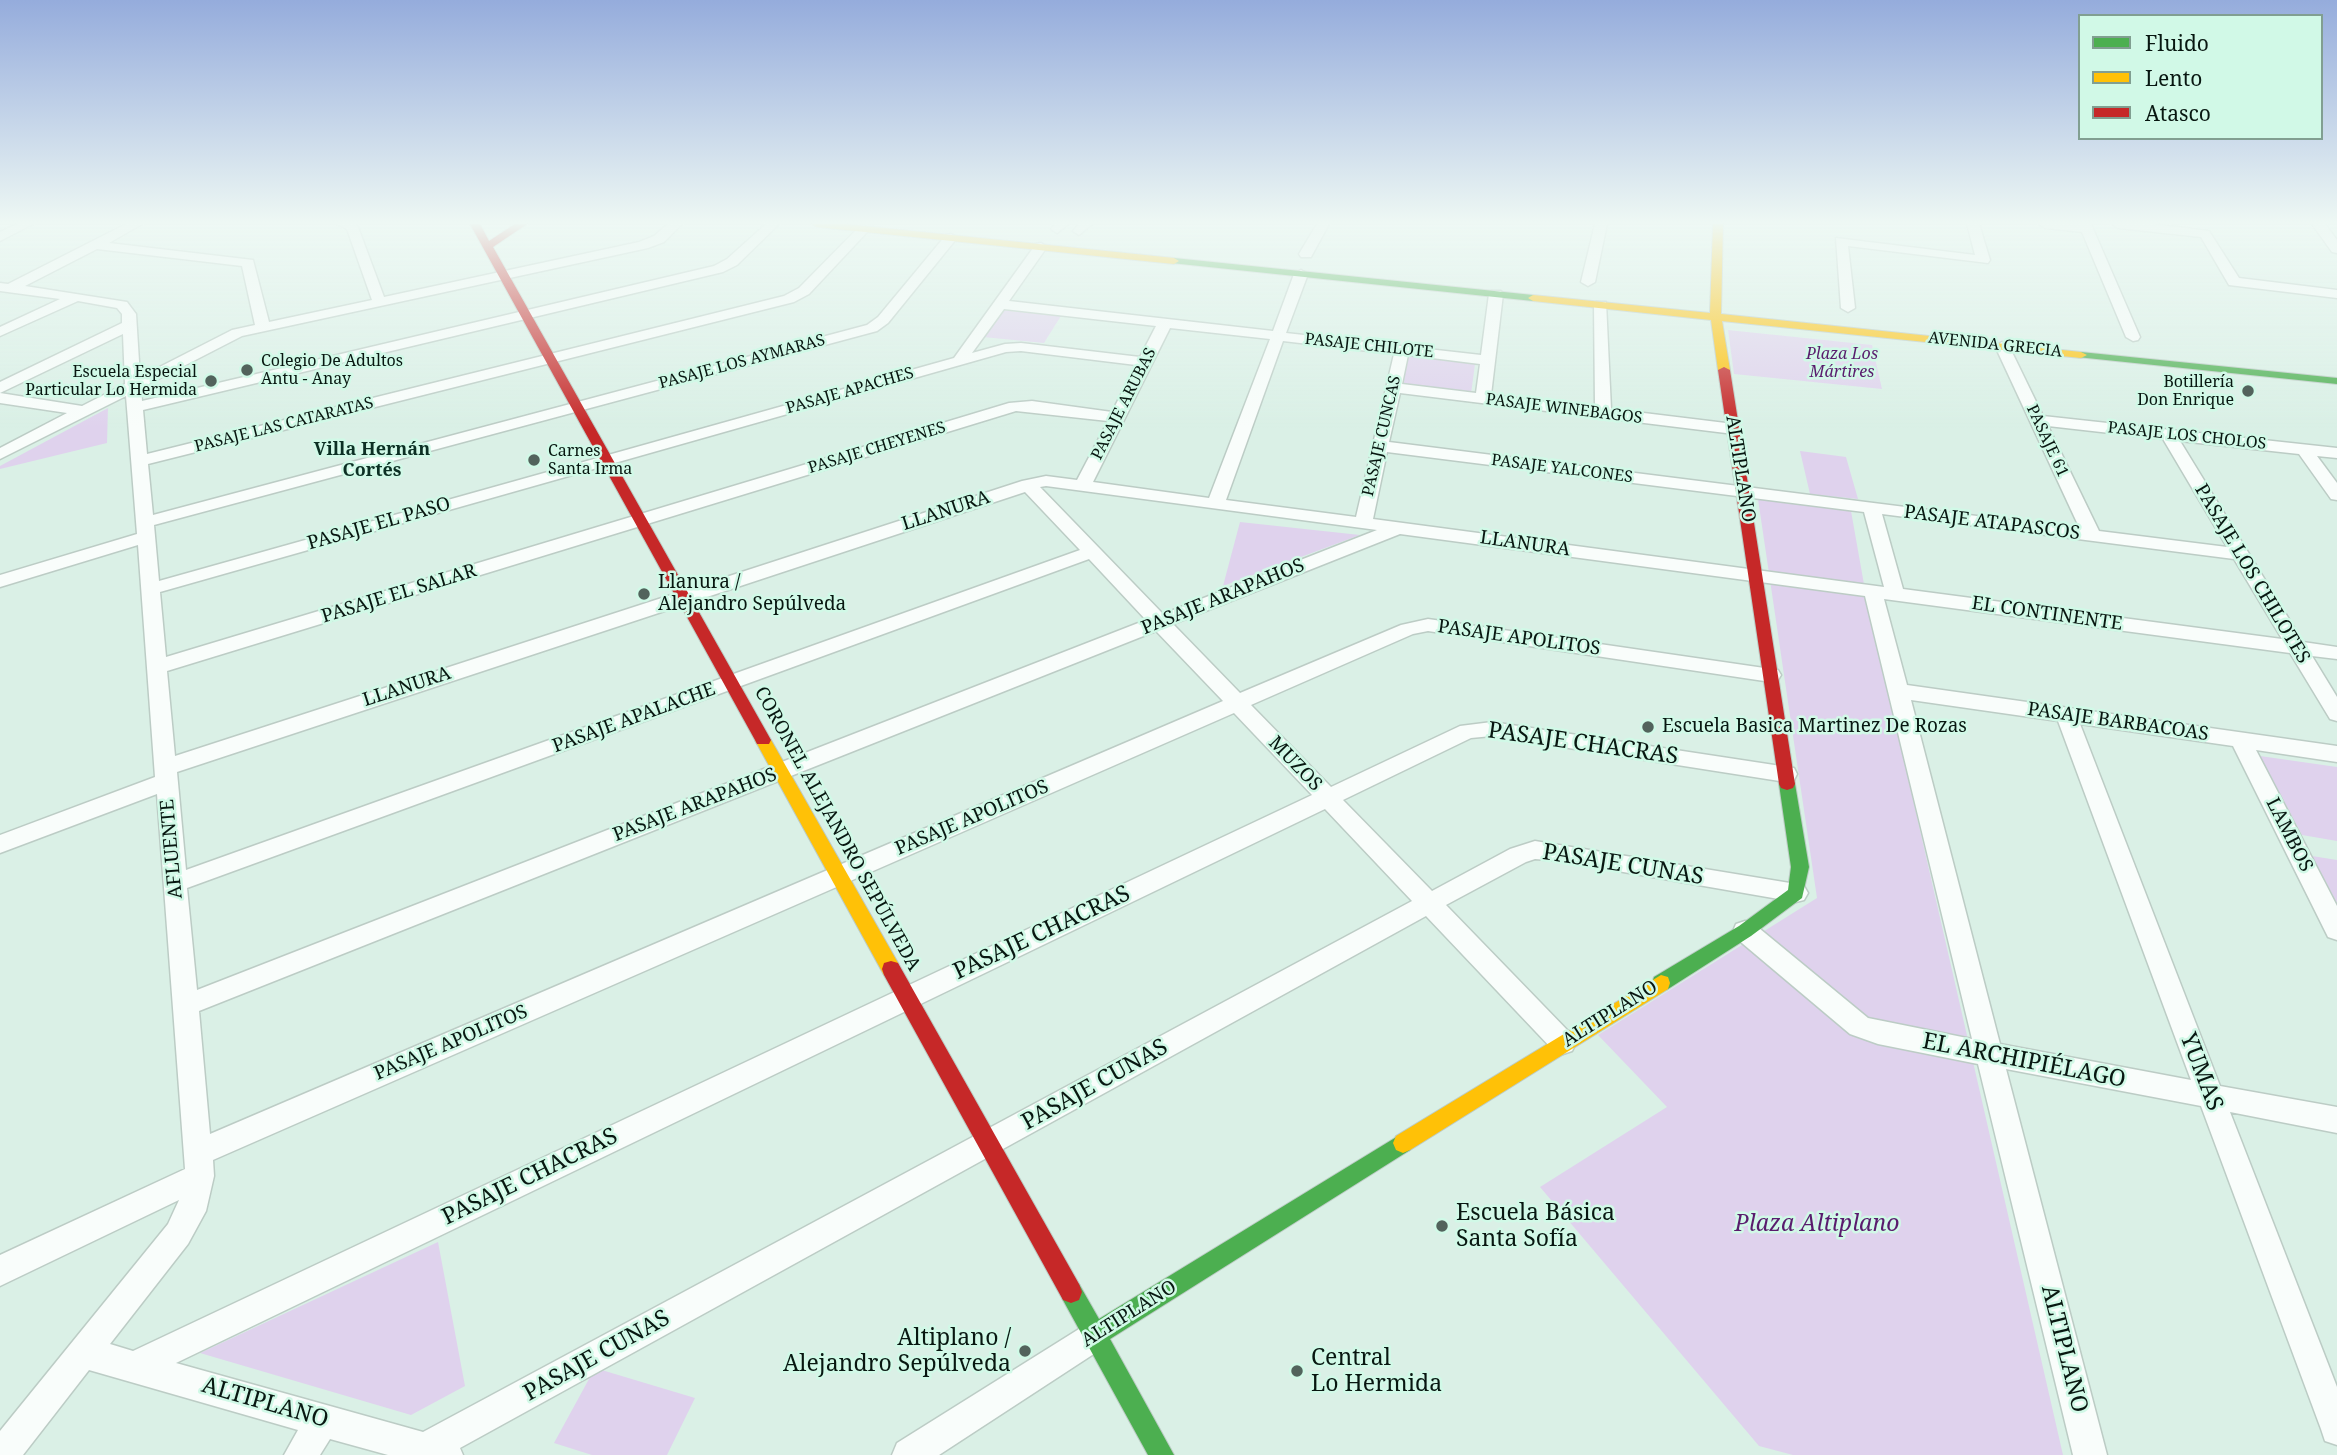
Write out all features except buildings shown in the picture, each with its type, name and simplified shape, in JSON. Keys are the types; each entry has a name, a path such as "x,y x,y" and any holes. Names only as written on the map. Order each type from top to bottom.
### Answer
{"street":[{"path":"0,388 130,325 130,314 122,305 40,292"},
{"path":"255,292 263,327"},
{"path":"377,292 380,301"},
{"path":"0,454 220,339 421,292"},
{"name":"CORONEL ALEJANDRO SEPÚLVEDA","path":"513,292 1162,1455"},
{"path":"135,407 625,292"},
{"name":"PASAJE LAS CATARATAS","path":"139,461 794,298 803,292"},
{"name":"PASAJE LOS AYMARAS","path":"0,581 145,529 577,406 877,326 906,292"},
{"path":"959,361 1009,292"},
{"path":"1216,503 1295,292"},
{"name":"AVENIDA GRECIA","path":"1476,292 2337,381"},
{"path":"1846,292 1848,308"},
{"path":"2118,292 2140,337"},
{"path":"2319,292 2337,294"},
{"path":"1483,399 1496,294"},
{"path":"1708,294 1734,296"},
{"name":"ALTIPLANO","path":"909,1455 1095,1335 1745,931 1796,893 1800,867 1772,675 1717,316 1708,294"},
{"path":"0,332 76,296"},
{"name":"PASAJE CHILOTE","path":"1000,304 1488,360"},
{"path":"1601,305 1603,414"},
{"name":"PASAJE ARUBAS","path":"1083,485 1165,323"},
{"name":"AFLUENTE","path":"2,1455 178,1234 191,1211 199,1164 139,461 130,325"},
{"path":"2110,334 2140,337"},
{"name":"PASAJE 61","path":"2002,346 2092,535"},
{"name":"PASAJE APACHES","path":"607,460 1015,347 1145,362"},
{"name":"PASAJE CUNCAS","path":"1363,523 1402,350"},
{"name":"PASAJE WINEBAGOS","path":"1393,388 1734,429"},
{"path":"0,398 82,411"},
{"name":"PASAJE CHEYENES","path":"640,520 1015,406 1117,417"},
{"name":"PASAJE LOS CHOLOS","path":"2037,420 2337,453"},
{"name":"PASAJE LOS CHILOTES","path":"2168,434 2337,714"},
{"name":"PASAJE YALCONES","path":"1380,446 1744,492"},
{"path":"2304,449 2337,495"},
{"name":"PASAJE EL PASO","path":"150,589 607,460"},
{"name":"LLANURA","path":"0,844 166,774 683,597 1046,481 1756,575"},
{"name":"MUZOS","path":"1028,485 1563,1043"},
{"name":"PASAJE ATAPASCOS","path":"1744,492 2240,554"},
{"name":"ALTIPLANO","path":"1872,508 1898,691 2090,1455"},
{"name":"PASAJE EL SALAR","path":"157,667 640,520"},
{"name":"PASAJE ARAPAHOS","path":"186,1005 1400,528"},
{"name":"PASAJE APALACHE","path":"175,883 1092,552"},
{"name":"EL CONTINENTE","path":"1756,575 2337,653"},
{"name":"PASAJE APOLITOS","path":"0,1271 199,1164 839,875 1408,629 1428,625 1454,627 1772,675"},
{"name":"PASAJE BARBACOAS","path":"1898,691 2337,754"},
{"name":"YUMAS","path":"2066,715 2337,1429"},
{"name":"PASAJE CHACRAS","path":"136,1366 1458,735 1479,729 1506,730 1786,775"},
{"name":"LAMBOS","path":"2240,740 2337,930"},
{"name":"PASAJE CUNAS","path":"435,1452 989,1143 1518,855 1535,850 1560,852 1796,893"},
{"name":"EL ARCHIPIÉLAGO","path":"1745,931 1859,1026 1878,1033 2337,1120"},
{"name":"ALTIPLANO","path":"84,1353 435,1452"},
{"path":"300,1455 323,1420"}],"green space":[{"path":"1001,310 1061,316 1044,343 983,337"},
{"name":"Plaza Los Mártires","path":"1728,330 1872,345 1882,389 1734,374"},
{"path":"1407,356 1475,364 1471,394 1402,387"},
{"path":"108,408 107,443 0,469 0,466"},
{"path":"1800,451 1846,457 1858,499 1810,494"},
{"name":"Plaza Altiplano","path":"1758,499 1851,511 1865,590 2063,1455 1793,1455 1759,1446 1540,1187 1667,1107 1598,1035 1817,898"},
{"path":"1240,522 1360,535 1223,586"},
{"path":"2260,756 2337,767 2337,841 2302,835"},
{"path":"2312,856 2337,860 2337,903"},
{"path":"438,1242 465,1386 411,1415 200,1353"},
{"path":"595,1368 695,1398 667,1455 592,1455 554,1443"}],"traffic: fast":[{"path":"1474,292 1533,298"},
{"path":"2081,355 2337,381"},
{"path":"1661,983 1745,931 1796,893 1800,867 1787,784"},
{"path":"1095,1335 1403,1143"},
{"path":"1071,1292 1162,1455"}],"traffic: slow":[{"path":"1715,292 1714,306 1724,370"},
{"path":"1533,298 2081,355"},
{"path":"763,740 891,969"},
{"path":"1403,1143 1661,983"}],"traffic: jam":[{"path":"513,292 763,740"},
{"path":"1724,370 1787,784"},
{"path":"891,969 1071,1292"}],"place":[{"name":"Colegio De Adultos Antu - Anay","path":"247,370"},
{"name":"Escuela Especial Particular Lo Hermida","path":"211,381"},
{"name":"Botillería Don Enrique","path":"2248,391"},
{"name":"Carnes Santa Irma","path":"534,460"},
{"name":"Llanura / Alejandro Sepúlveda","path":"644,594"},
{"name":"Escuela Basica Martinez De Rozas","path":"1648,727"},
{"name":"Escuela Básica Santa Sofía","path":"1442,1226"},
{"name":"Altiplano / Alejandro Sepúlveda","path":"1025,1351"},
{"name":"Central Lo Hermida","path":"1297,1371"}],"district":[{"name":"Villa Hernán Cortés","path":"372,460"}]}
